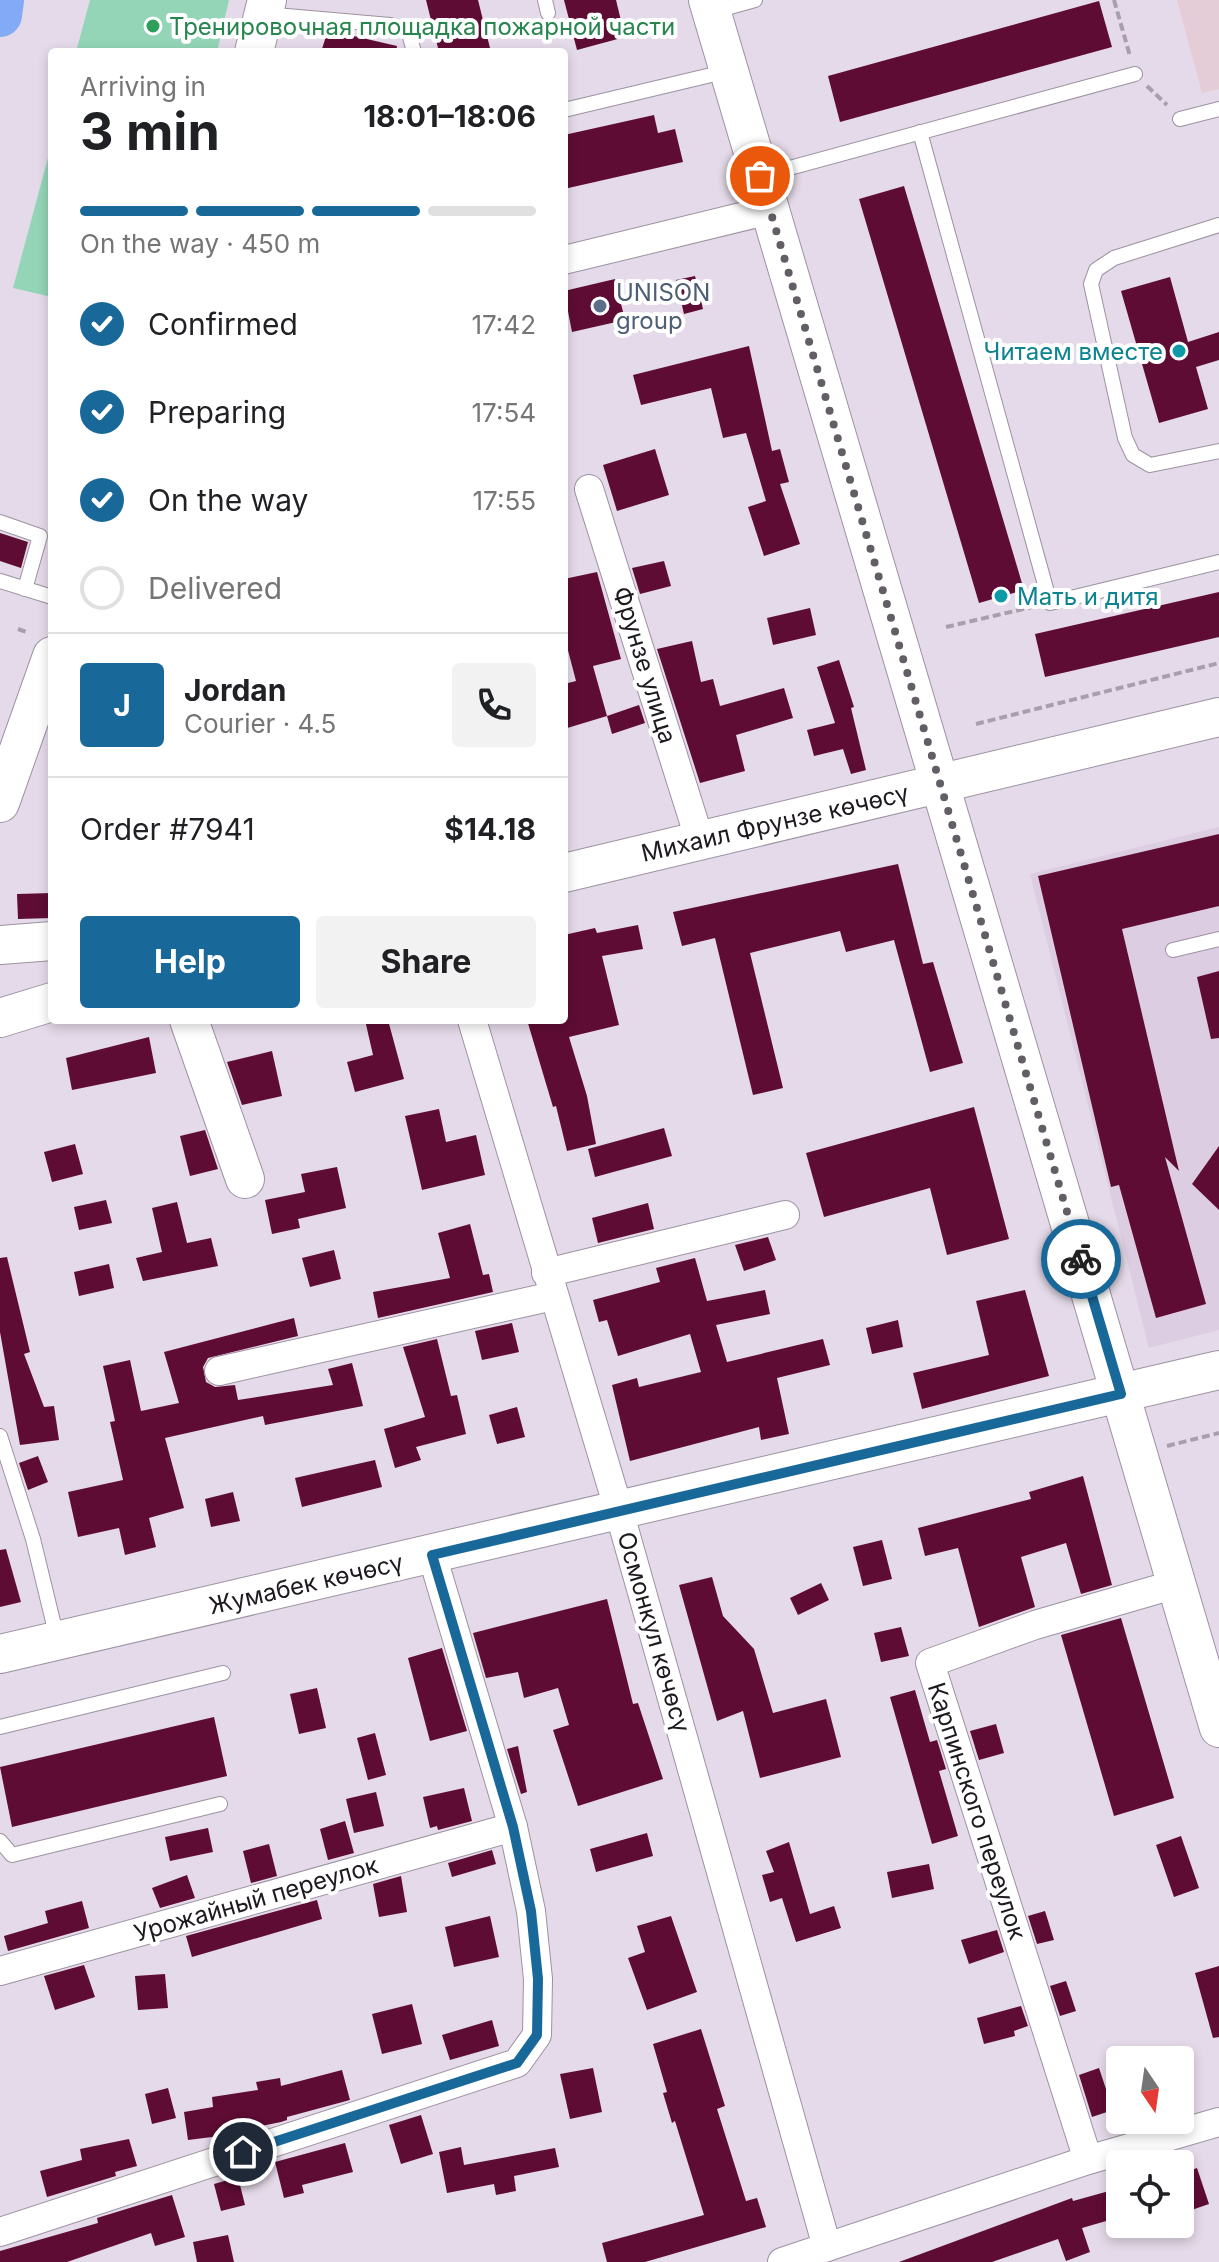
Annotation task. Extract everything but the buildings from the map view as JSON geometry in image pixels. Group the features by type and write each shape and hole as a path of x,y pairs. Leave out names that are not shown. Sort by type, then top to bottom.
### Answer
{"street":[{"path":"710,6 1219,1728"},
{"path":"255,48 265,7"},
{"path":"568,259 765,193"},
{"name":"Фрунзе улица","path":"589,489 700,841"},
{"path":"0,803 40,644"},
{"name":"Михаил Фрунзе көчөсү","path":"568,872 1219,717"},
{"path":"0,945 48,941"},
{"path":"0,1018 48,1003"},
{"path":"190,1024 245,1179"},
{"name":"Осмонкул көчөсү","path":"473,1024 619,1511 827,2247"},
{"path":"219,1371 549,1284 785,1215"},
{"name":"Жумабек көчөсү","path":"0,1654 1219,1370"},
{"path":"0,2232 517,2063 537,2035 538,1979 531,1911 513,1827 432,1555"},
{"name":"Карпинского переулок","path":"1088,2160 930,1663 1035,1625 1176,1584"},
{"name":"Урожайный переулок","path":"0,1971 513,1827"},
{"path":"782,2262 1088,2160 1219,2122"}],"lane":[{"path":"710,6 755,0"},
{"path":"265,7 390,25 408,30 413,48"},
{"path":"568,109 729,71"},
{"path":"765,193 920,132 1135,74"},
{"path":"1180,119 1219,109"},
{"path":"920,132 1050,603 1219,562"},
{"path":"1219,225 1114,258 1096,270 1091,284 1125,438 1133,455 1150,465 1219,451"},
{"path":"0,522 40,536 25,589"},
{"path":"0,581 48,596"},
{"path":"1173,950 1219,939"},
{"path":"0,1436 33,1539 58,1642"},
{"path":"0,1727 223,1673"},
{"path":"0,1841 12,1855 220,1804"}],"path":[{"path":"946,627 1050,603"},
{"path":"18,629 40,644"},
{"path":"976,724 1219,663"},
{"path":"1157,1448 1219,1433"}],"shaded area":[{"path":"1177,0 1219,0 1219,89 1202,93"},
{"path":"1219,827 1219,1330 1149,1348 1030,874"}],"green space":[{"name":"Тренировочная площадка пожарной части","path":"90,0 229,0 218,48 77,48"},
{"path":"48,158 48,296 13,288"}],"waterway":[{"path":"0,15 2,0"}],"way so far":[{"path":"760,176 1081,1259"}],"place":[{"name":"Тренировочная площадка пожарной части","path":"153,26"},
{"name":"UNISON group","path":"600,306"},
{"name":"Читаем вместе","path":"1179,351"},
{"name":"Мать и дитя","path":"1001,596"}],"route":[{"path":"243,2152 517,2063 537,2035 538,1979 531,1911 513,1827 432,1555 1121,1394 1081,1259"}]}
